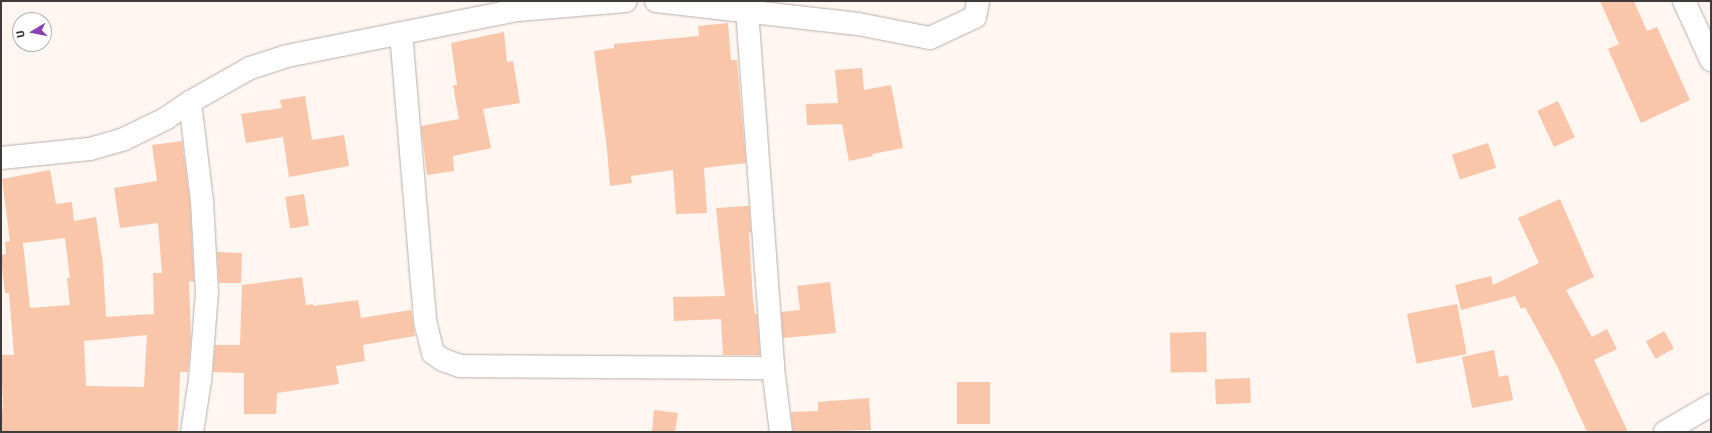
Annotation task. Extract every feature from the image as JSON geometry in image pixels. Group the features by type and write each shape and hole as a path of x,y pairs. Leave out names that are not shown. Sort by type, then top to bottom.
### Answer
{"street":[{"path":"1,158 90,149 124,139 165,119 190,102 258,66 288,56 518,10 626,1"},
{"path":"656,1 747,10 858,24 930,38 975,17 978,1"},
{"path":"1684,1 1711,60"},
{"path":"747,10 773,368 781,432"},
{"path":"401,33 425,322 433,353 443,360 460,366 773,368"},
{"path":"190,102 202,201 207,292 200,380 192,432"},
{"path":"1665,432 1711,405"}],"building":[{"path":"1600,1 1634,1 1647,31 1657,27 1690,100 1641,123 1608,49 1619,44"},
{"path":"728,23 731,60 737,60 746,163 704,168 707,213 676,214 673,170 631,176 632,183 610,186 607,149 594,51 614,48 614,44 699,36 698,26"},
{"path":"504,32 507,62 513,61 520,103 483,109 491,148 453,156 454,171 427,175 421,126 459,119 453,85 457,85 451,43"},
{"path":"862,68 864,90 891,85 903,148 872,154 873,156 849,161 842,124 807,125 806,104 838,103 835,70"},
{"path":"305,96 312,140 344,135 349,166 289,177 283,137 246,143 241,114 282,108 280,100"},
{"path":"1558,101 1575,137 1554,147 1537,111"},
{"path":"182,141 190,202 194,282 189,281 191,339 188,372 181,372 180,374 178,432 1,432 1,409 3,409 1,355 14,355 9,293 5,293 1,259 1,255 6,254 5,242 10,241 2,179 50,170 56,204 72,202 74,221 96,217 103,265 106,317 154,314 153,273 162,273 158,223 120,228 114,188 157,181 152,145","holes":["65,238 70,278 67,278 70,305 30,308 23,243","147,335 144,387 86,386 84,341"]},
{"path":"1488,143 1496,168 1460,179 1452,155"},
{"path":"304,194 309,226 290,229 285,197"},
{"path":"1560,199 1594,277 1566,290 1592,337 1607,329 1617,349 1594,360 1628,432 1587,432 1557,366 1525,307 1521,309 1515,296 1461,310 1455,285 1491,276 1493,285 1539,263 1518,218"},
{"path":"749,206 753,300 755,314 757,314 760,355 723,355 721,319 674,321 673,297 725,296 716,208"},
{"path":"217,252 242,253 241,283 219,283"},
{"path":"302,277 306,305 313,304 313,306 358,300 361,318 411,310 415,336 363,345 365,361 336,366 339,384 277,393 276,414 244,414 244,373 213,372 215,345 240,345 242,285"},
{"path":"830,282 836,333 783,338 781,312 800,310 797,286"},
{"path":"1457,304 1467,354 1417,364 1407,314"},
{"path":"1664,331 1674,348 1656,359 1646,342"},
{"path":"1206,332 1207,372 1171,373 1170,333"},
{"path":"1494,350 1499,377 1508,375 1513,400 1472,408 1462,357"},
{"path":"1250,378 1251,403 1216,404 1215,379"},
{"path":"957,382 990,382 990,424 957,424"},
{"path":"869,398 871,430 793,432 791,412 818,411 818,402"},
{"path":"654,410 678,413 675,432 652,432"}]}
